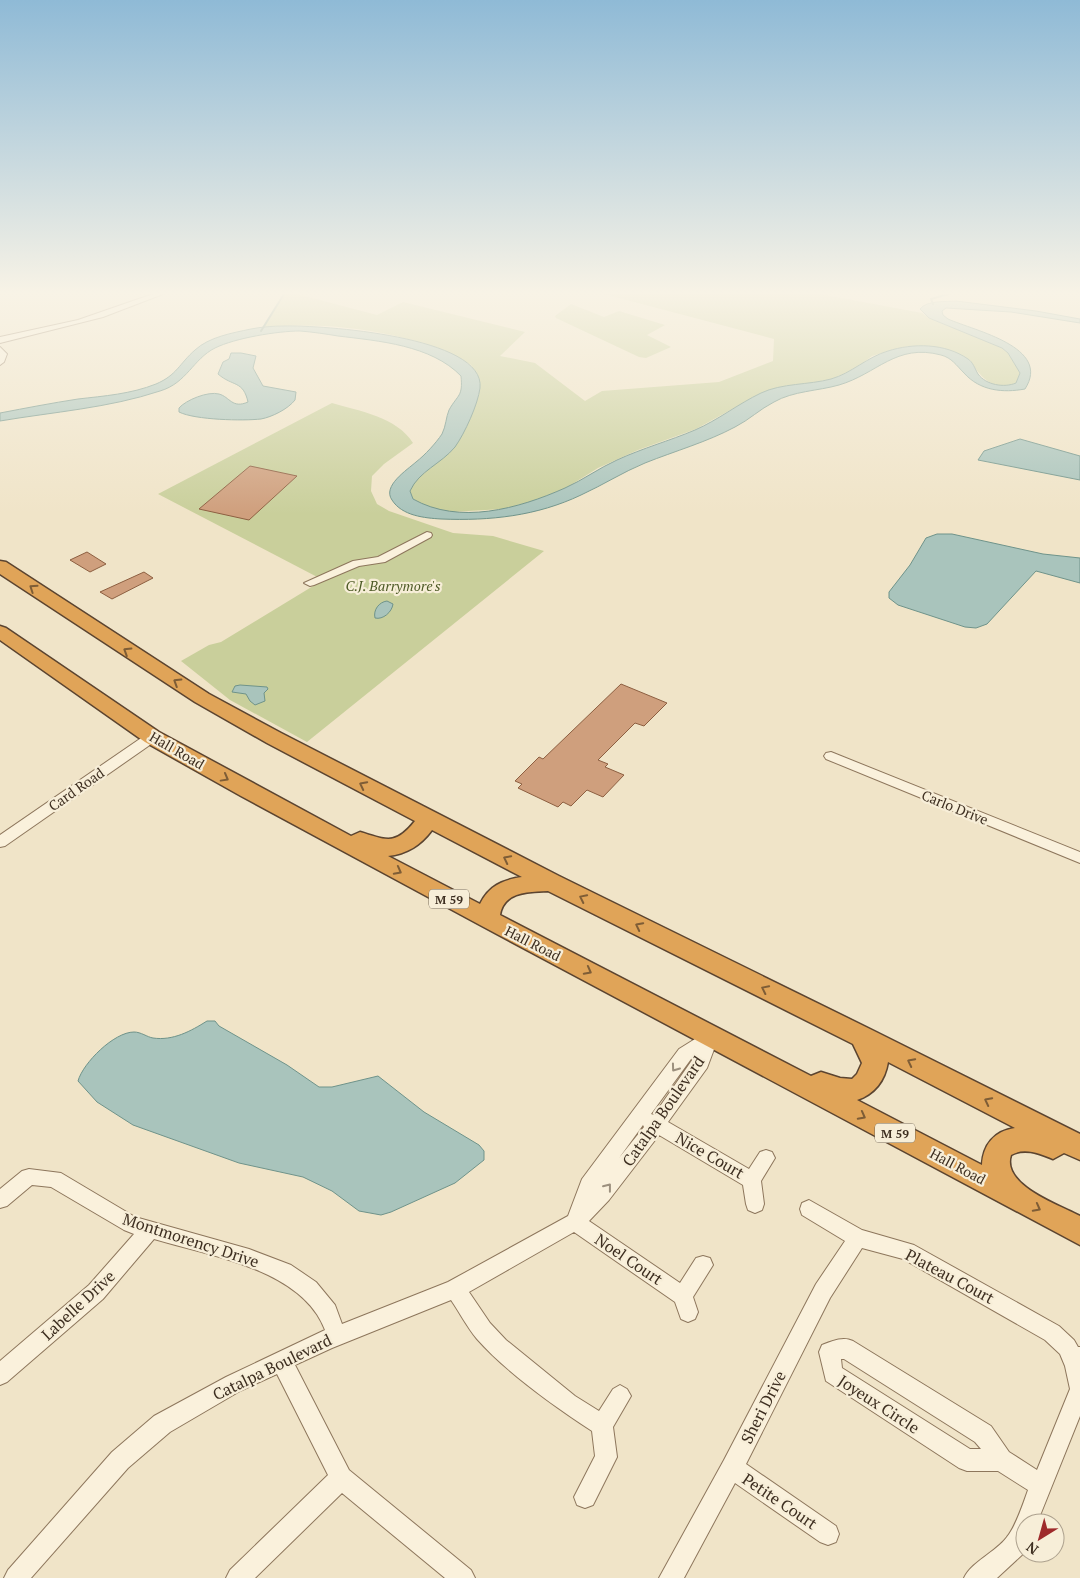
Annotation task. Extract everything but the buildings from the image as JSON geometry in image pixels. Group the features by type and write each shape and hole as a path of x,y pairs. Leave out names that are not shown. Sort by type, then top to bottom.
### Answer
{"highway":[{"path":"2,569 202,698 326,766 550,882 863,1037 1080,1148"},
{"name":"Hall Road","path":"0,632 87,694 152,737 488,919 1080,1231"},
{"path":"262,798 289,803 366,844 386,849 409,842 420,832 428,819"},
{"path":"488,919 490,901 511,886 550,882"},
{"path":"711,1036 842,1092 866,1085 871,1076 875,1063 863,1037"},
{"path":"1012,1195 1001,1181 996,1170 995,1161 998,1150 1004,1143 1021,1138 1040,1140 1080,1161"}],"street":[{"path":"310,583 357,562 381,560 427,535"},
{"name":"Card Road","path":"0,842 152,737"},
{"name":"Carlo Drive","path":"830,756 1080,858"},
{"name":"Catalpa Boulevard","path":"575,1222 589,1185 685,1054 711,1036"},
{"name":"Catalpa Boulevard","path":"16,1578 120,1460 162,1424 233,1384 282,1361 337,1336 455,1289 575,1222 602,1194 657,1124 701,1063 711,1036"},
{"name":"Nice Court","path":"641,1115 752,1180"},
{"name":"Nice Court","path":"756,1204 752,1180 766,1158"},
{"name":"Montmorency Drive","path":"0,1200 29,1177 54,1179 132,1224 249,1258 284,1272 309,1289 328,1312 337,1336"},
{"name":"Plateau Court","path":"809,1209 858,1238 907,1251 1052,1332 1077,1360 1080,1389"},
{"name":"Noel Court","path":"575,1222 686,1304 703,1265"},
{"name":"Labelle Drive","path":"0,1374 96,1292 150,1230"},
{"name":"Sheri Drive","path":"671,1578 732,1468 823,1291 858,1238"},
{"path":"455,1289 483,1330 499,1347 568,1403 602,1425"},
{"name":"Joyeux Circle","path":"1001,1460 967,1460 833,1374 829,1352 846,1348 983,1434 1001,1460 1042,1486"},
{"path":"282,1361 341,1478 453,1575"},
{"path":"1030,1513 1080,1389"},
{"path":"585,1497 606,1457 602,1425 620,1396"},
{"name":"Petite Court","path":"732,1468 828,1534"},
{"path":"238,1578 341,1478"},
{"path":"976,1578 985,1573 1015,1546"}],"green space":[{"path":"472,368 541,368 585,401 602,391 719,382 756,368 856,368 832,379 763,392 696,429 638,450 598,468 566,488 533,501 503,509 451,512 427,507 413,499 410,491 414,482 454,447 474,410 480,388"},
{"path":"975,368 1017,368 1020,373 1016,383 1001,386 989,382"},
{"name":"C.J. Barrymore's","path":"332,403 377,416 397,427 413,443 384,464 372,476 371,491 377,504 389,511 453,533 493,536 544,551 307,742 230,700 181,661 209,645 221,642 323,580 158,494"}],"water":[{"path":"178,368 192,368 169,387 141,397 101,406 0,421 0,413 127,392 156,384"},
{"path":"221,368 253,368 263,386 296,392 295,400 280,412 261,419 231,420 207,418 179,412 179,408 187,402 214,393 223,395 238,404 248,402 246,395 240,387 218,374"},
{"path":"451,368 472,368 475,370 480,388 479,395 467,426 455,447 419,478 410,491 413,499 431,507 469,512 508,508 547,496 617,460 703,426 761,393 778,387 831,379 855,368 876,368 839,385 781,398 724,432 637,467 589,491 547,508 495,518 428,518 402,510 392,500 390,495 390,489 397,479 427,452 442,434 449,410 460,392 461,376"},
{"path":"959,368 975,368 981,378 990,383 1001,385 1016,383 1020,373 1017,368 1029,368 1031,374 1025,389 1008,391 992,389 977,384"},
{"path":"1020,439 1080,456 1080,480 978,460 984,451"},
{"path":"937,534 952,534 1043,554 1080,558 1080,583 1036,571 987,624 976,628 965,627 898,605 889,598 889,592 910,565 926,538"},
{"path":"387,601 393,604 391,610 384,617 375,618 377,607"},
{"path":"235,686 267,687 268,689 264,693 265,701 255,705 246,694 232,692"},
{"path":"207,1021 215,1021 219,1026 287,1065 319,1087 332,1087 378,1076 424,1112 479,1145 484,1151 484,1160 455,1183 391,1212 381,1215 359,1211 332,1191 303,1177 239,1163 133,1125 97,1102 78,1081 86,1066 100,1050 126,1033 134,1032 160,1039 175,1037"}]}
